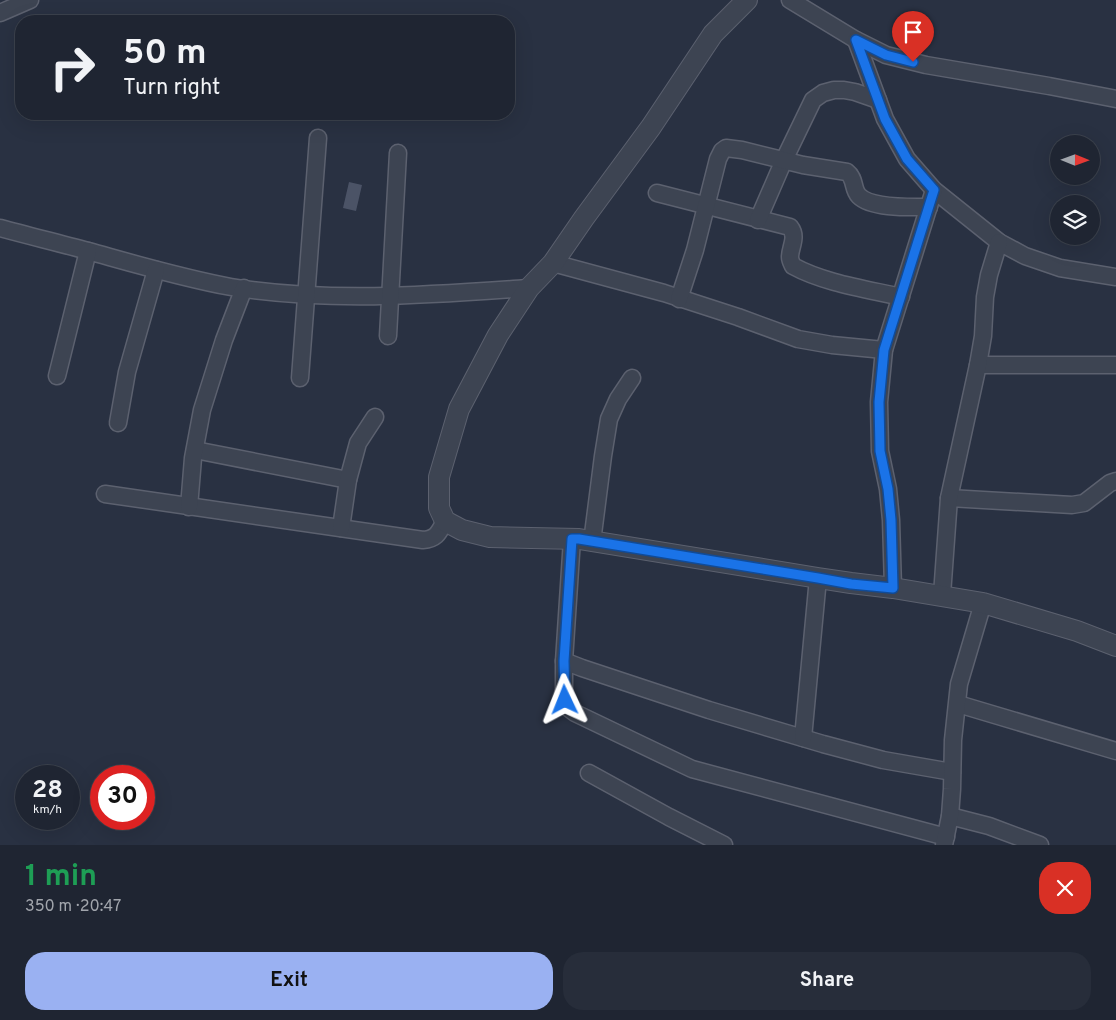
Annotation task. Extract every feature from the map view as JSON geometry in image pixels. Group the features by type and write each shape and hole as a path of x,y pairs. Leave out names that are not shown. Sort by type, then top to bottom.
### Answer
{"street":[{"path":"0,13 30,0"},
{"path":"747,0 713,34 651,127 553,262 528,288 498,335 459,409 439,477 439,508 445,521 462,530 490,537 572,539 851,584 942,595 983,603 1077,630 1116,646"},
{"path":"790,0 856,40 886,55 926,66 1116,99"},
{"path":"856,40 885,119 907,159 934,190 999,242 1025,256 1060,268 1116,276"},
{"path":"758,220 813,100 823,93 844,90 878,100"},
{"path":"300,378 318,138"},
{"path":"679,299 695,250 718,159 726,148 803,165 847,172 852,176 857,193 861,198 870,202 892,207 929,207"},
{"path":"388,336 398,153"},
{"path":"893,588 891,520 888,489 880,451 879,402 884,350 934,190"},
{"path":"657,193 790,227 793,230 790,258 793,266 833,281 900,297"},
{"path":"0,228 156,270 231,287 306,295 390,296 528,288"},
{"path":"942,595 949,498 978,365 989,274 999,242"},
{"path":"57,376 88,251"},
{"path":"553,262 664,293 798,339 832,345 884,350"},
{"path":"118,424 127,372 156,270"},
{"path":"189,507 195,450 202,410 224,340 244,288"},
{"path":"978,365 1116,365"},
{"path":"592,542 609,420 618,399 632,378"},
{"path":"341,528 348,480 358,443 375,418"},
{"path":"195,450 348,480"},
{"path":"949,498 1072,505 1084,503 1110,483 1116,481"},
{"path":"105,494 423,540 431,539 437,535 445,521"},
{"path":"572,539 564,661 564,693 567,707 575,713 692,769 945,841 950,816 953,740 959,684 983,603"},
{"path":"803,738 818,578"},
{"path":"564,661 709,710 803,738 883,760 952,772"},
{"path":"958,704 1116,751"},
{"path":"589,773 724,845"},
{"path":"950,816 989,826 1040,845"}],"building":[{"path":"349,182 362,185 356,211 343,208"}],"route":[{"path":"565,700 564,661 572,539 851,584 893,588 891,520 888,489 880,451 879,402 884,350 934,190 907,159 885,119 856,40 886,55 913,62"}]}
